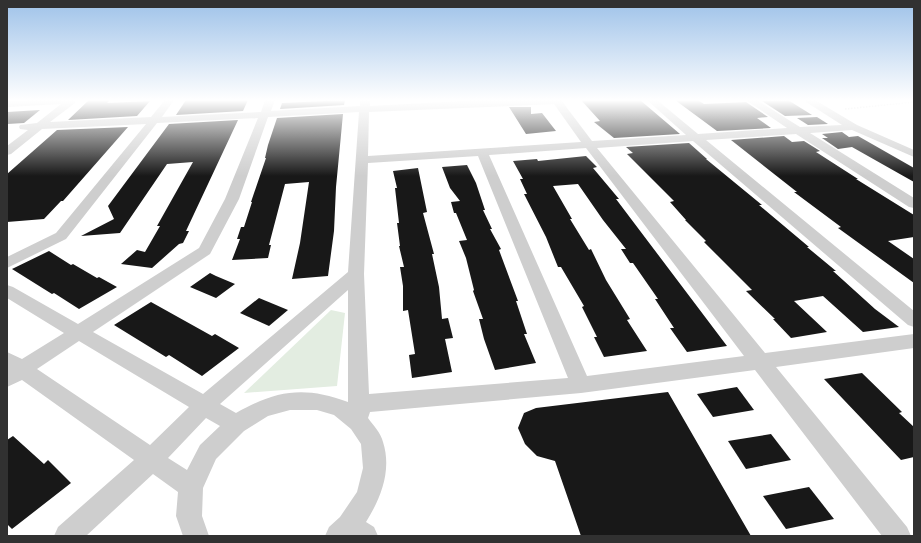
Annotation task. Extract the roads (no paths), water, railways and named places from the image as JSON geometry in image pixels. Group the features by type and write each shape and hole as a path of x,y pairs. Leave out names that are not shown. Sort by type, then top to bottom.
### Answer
{"street":[{"path":"24,127 53,125"},
{"path":"7,263 61,236 151,125"},
{"path":"191,487 152,459 12,369 79,333 205,251 232,199 260,125"},
{"path":"351,533 368,497 375,468 372,442 359,413 356,274 363,125"},
{"path":"574,125 898,536"},
{"path":"681,125 914,322"},
{"path":"789,125 914,204"},
{"path":"361,160 798,131 831,125"},
{"path":"864,125 914,154"},
{"path":"867,125 914,143"},
{"path":"7,152 40,126"},
{"path":"482,152 581,385"},
{"path":"67,536 152,459 204,406 356,274"},
{"path":"7,291 236,424"},
{"path":"196,536 189,516 191,487 208,452 236,424 262,410 290,402 317,401 359,413 914,341"}]}
